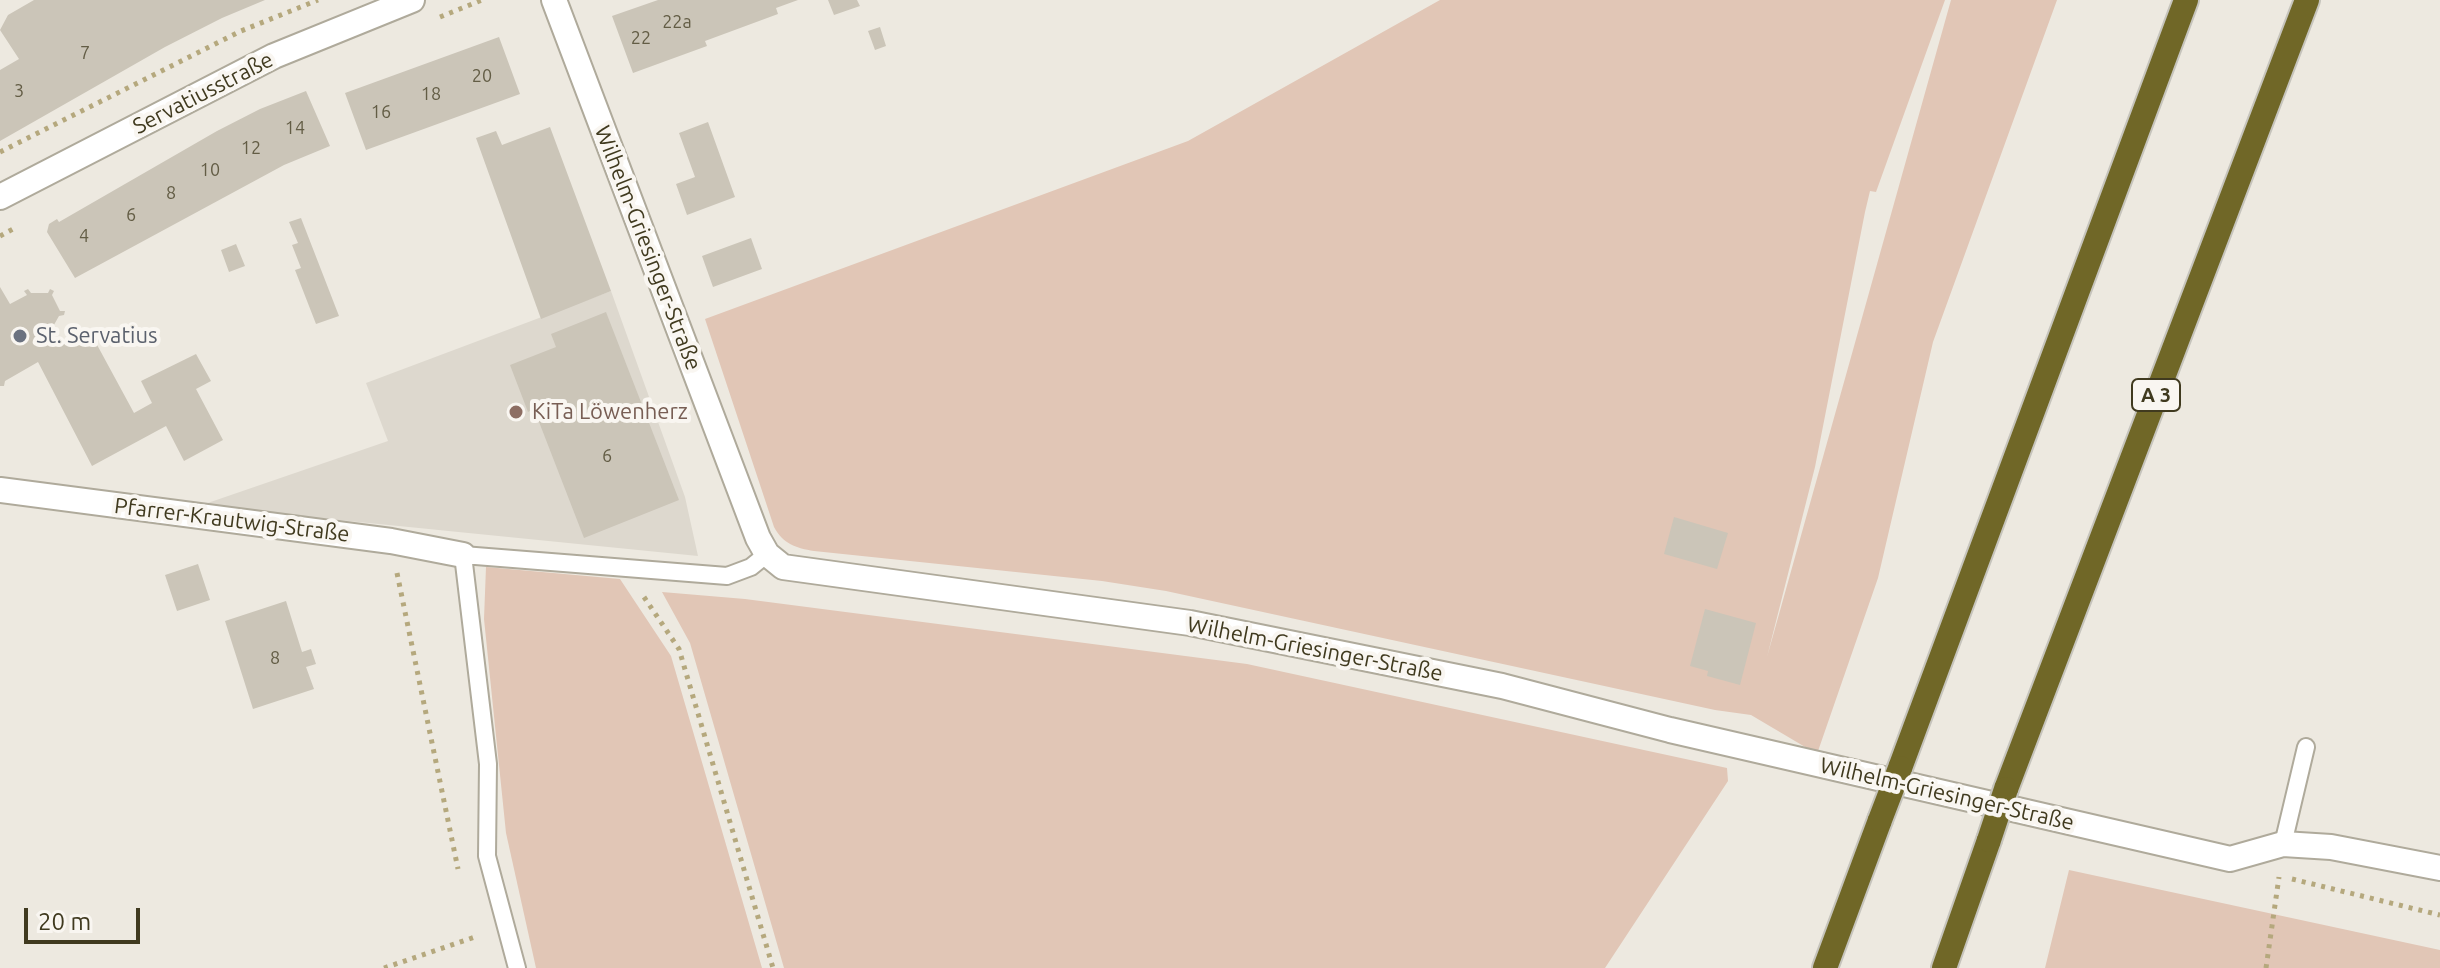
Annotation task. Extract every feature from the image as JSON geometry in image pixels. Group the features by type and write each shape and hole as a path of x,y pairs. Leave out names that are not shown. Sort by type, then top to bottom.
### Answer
{"highway":[{"path":"1825,968 2186,0"},
{"name":"A 3","path":"1944,968 2006,789 2307,0"}],"street":[{"name":"Servatiusstraße","path":"0,197 274,56 412,0"},
{"name":"Wilhelm-Griesinger-Straße","path":"554,0 752,523 767,554 783,567 1190,623 1502,686 1670,730 2230,859 2283,844 2331,847 2440,868"},
{"name":"Pfarrer-Krautwig-Straße","path":"0,490 391,541 463,555"}],"lane":[{"path":"517,968 487,856 488,764 463,555 727,576 751,567 767,554"},
{"path":"2283,844 2306,747"}],"path":[{"path":"0,152 241,31 318,0"},
{"path":"391,541 459,871"},
{"path":"624,568 679,649 773,968"},
{"path":"2230,859 2279,876 2440,915"},
{"path":"2266,968 2279,876"},
{"path":"384,968 478,936 474,923"}],"shaded area":[{"path":"1440,0 1945,0 1876,192 1870,191 1815,467 1767,657 1951,0 2057,0 1933,342 1878,578 1817,754 1751,715 1715,710 1166,591 1102,581 814,551 782,538 774,527 705,319 1188,141"},
{"name":"KiTa Löwenherz","path":"611,291 685,497 698,556 199,506 388,441 366,383"},
{"path":"486,567 620,579 671,656 762,968 536,968 506,833 484,619"},
{"path":"662,592 745,599 1247,664 1727,768 1728,781 1605,968 784,968 690,643"},
{"path":"2069,870 2440,950 2440,968 2045,968"}],"building":[{"path":"34,0 265,0 165,47 0,141 0,70 19,59 0,30 8,15"},
{"path":"658,0 798,0 776,8 778,14 705,41 707,46 633,73 612,16"},
{"path":"828,0 857,0 860,6 834,15"},
{"path":"880,27 886,46 875,50 868,31"},
{"path":"499,37 520,94 366,150 345,93"},
{"path":"306,91 330,146 284,165 75,278 47,232 49,224 57,219 59,222 217,131 260,109"},
{"path":"708,122 735,197 687,215 676,184 695,177 679,133"},
{"path":"550,127 611,291 541,319 476,138 496,131 502,145"},
{"path":"301,218 339,316 316,324 295,270 301,268 292,245 298,243 289,222"},
{"path":"751,238 762,269 713,287 702,256"},
{"path":"236,244 245,266 229,272 221,250"},
{"path":"0,287 10,304 27,295 24,291 28,289 31,293 54,291 52,295 60,311 65,311 51,330 59,346 89,330 134,413 152,403 141,381 196,354 211,381 196,389 223,440 184,461 166,426 92,466 38,362 0,386"},
{"path":"606,312 679,500 584,538 534,409 528,412 510,365 556,347 551,334"},
{"path":"1674,517 1728,533 1717,569 1664,554"},
{"path":"198,564 210,600 177,611 165,575"},
{"path":"286,601 302,652 311,649 316,664 306,667 314,689 253,709 225,621"},
{"path":"1705,609 1756,623 1740,685 1707,676 1708,671 1690,666"}],"place":[{"name":"St. Servatius","path":"20,336"},
{"name":"KiTa Löwenherz","path":"516,412"}]}
